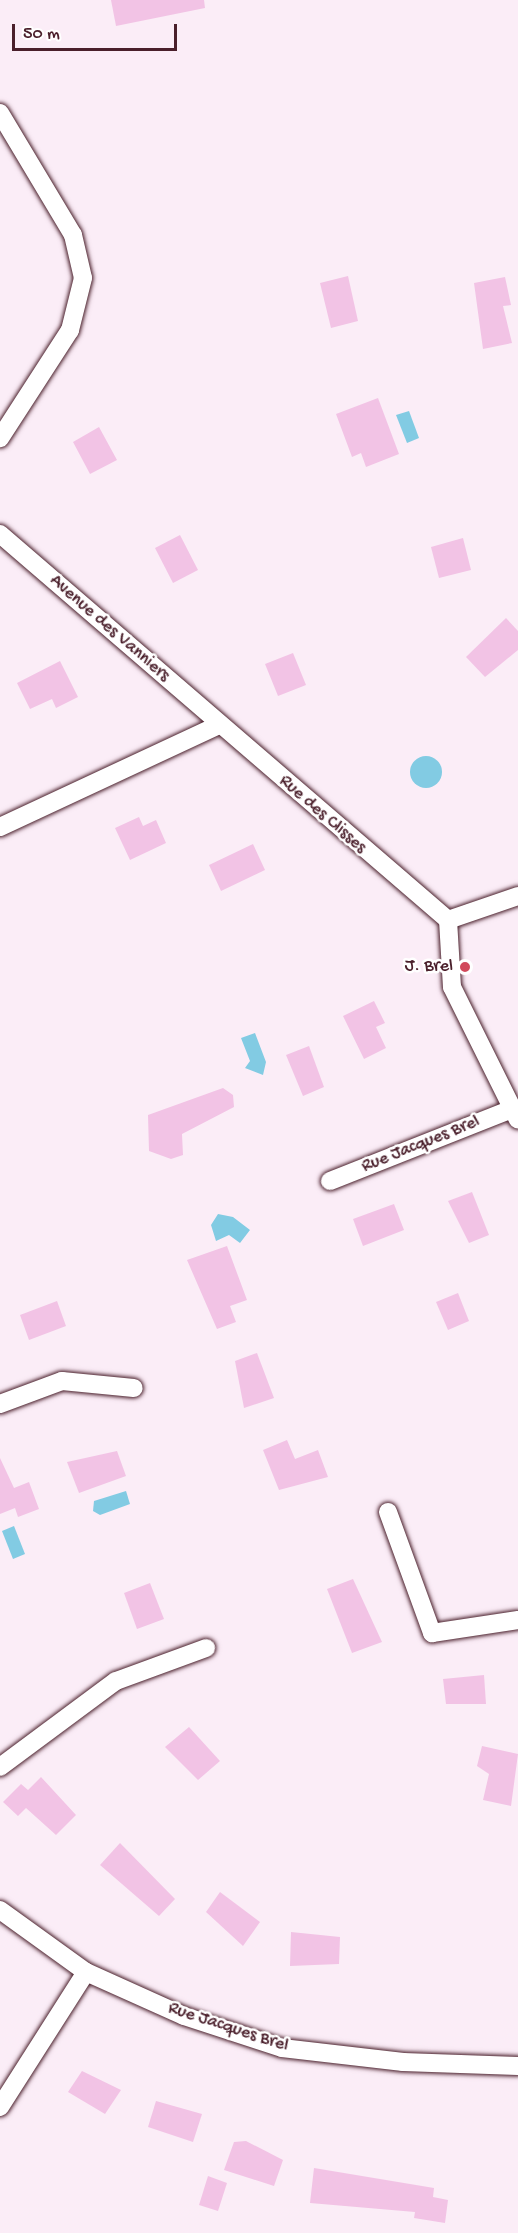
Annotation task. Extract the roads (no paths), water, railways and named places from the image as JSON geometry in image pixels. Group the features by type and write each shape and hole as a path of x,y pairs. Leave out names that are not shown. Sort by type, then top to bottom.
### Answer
{"street":[{"path":"0,113 73,235 83,278 70,330 0,438"},
{"name":"Avenue des Vanniers","path":"0,534 219,725"},
{"path":"0,827 219,725"},
{"name":"Rue des Clisses","path":"219,725 448,920"},
{"path":"515,1114 452,987 448,920 518,896"},
{"name":"Rue Jacques Brel","path":"330,1181 515,1114"},
{"path":"0,1404 62,1381 134,1388"},
{"path":"387,1512 432,1633 518,1620"},
{"path":"0,1767 116,1682 206,1648"},
{"name":"Rue Jacques Brel","path":"0,1910 86,1972 184,2016 282,2048 403,2062 518,2066"},
{"path":"0,2107 86,1972"}],"water":[{"path":"409,411 419,438 407,443 396,415"},
{"path":"426,756 437,761 442,772 437,783 426,788 415,783 410,772 415,761"},
{"path":"255,1033 266,1062 263,1075 245,1068 250,1061 241,1038"},
{"path":"218,1214 233,1217 250,1230 240,1243 229,1235 216,1241 211,1225"},
{"path":"126,1491 130,1504 100,1515 93,1511 94,1501"},
{"path":"14,1526 25,1554 13,1559 2,1531"}],"place":[{"name":"J. Brel","path":"465,967"}]}
